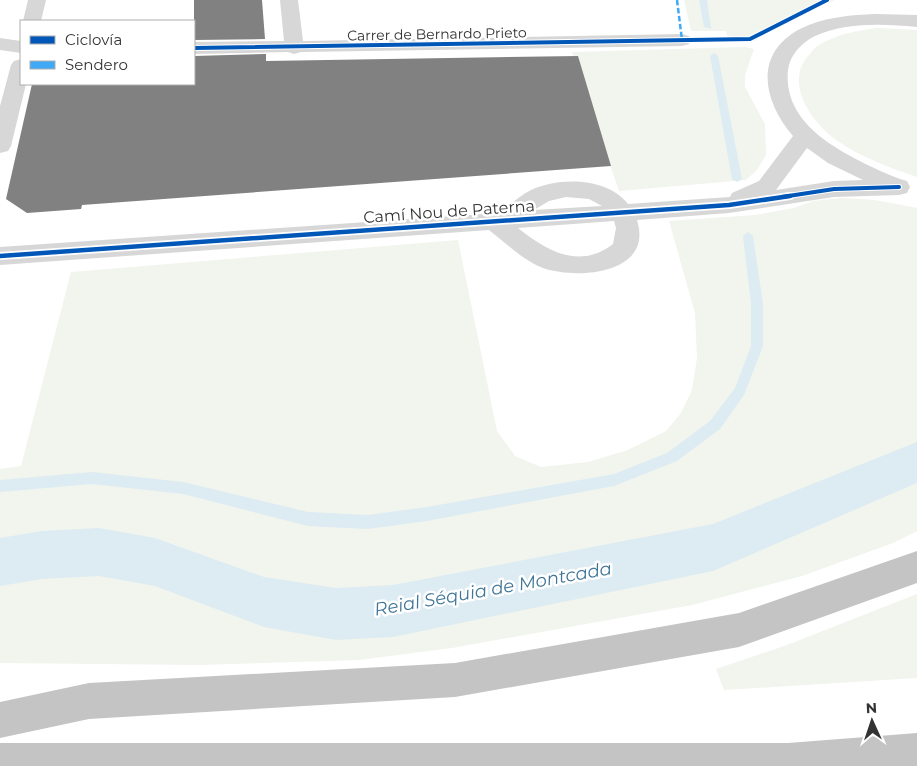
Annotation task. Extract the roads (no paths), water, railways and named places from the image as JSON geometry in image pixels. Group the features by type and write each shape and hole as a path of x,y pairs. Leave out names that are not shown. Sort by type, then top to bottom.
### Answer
{"highway":[{"path":"0,720 89,701 455,680 739,630 917,567"},
{"path":"0,761 788,762 917,752"}],"street":[{"path":"32,20 37,0"},
{"path":"289,0 294,48"},
{"path":"840,21 851,5"},
{"path":"908,190 846,164 805,135 787,113 778,92 776,72 783,55 796,40 816,29 840,21 891,18 917,21"},
{"name":"Carrer de Bernardo Prieto","path":"195,48 294,48 682,40"},
{"path":"0,44 20,47"},
{"path":"0,146 20,69"},
{"name":"Camí Nou de Paterna","path":"729,204 766,186 805,135"},
{"name":"Camí Nou de Paterna","path":"0,256 729,204 834,189 908,190"},
{"path":"499,220 535,252 550,261 568,266 587,266 604,262 618,253 626,242 629,230 626,217 621,211"}],"waterway":[{"path":"703,0 708,27"},
{"path":"714,56 737,179"},
{"path":"0,486 92,478 183,488 308,519 368,522 427,514 614,480 672,457 715,425 740,391 757,346 757,304 748,236"},
{"name":"Reial Séquia de Montcada","path":"0,562 42,555 99,552 155,562 264,602 336,614 393,611 713,547 917,462"}]}
